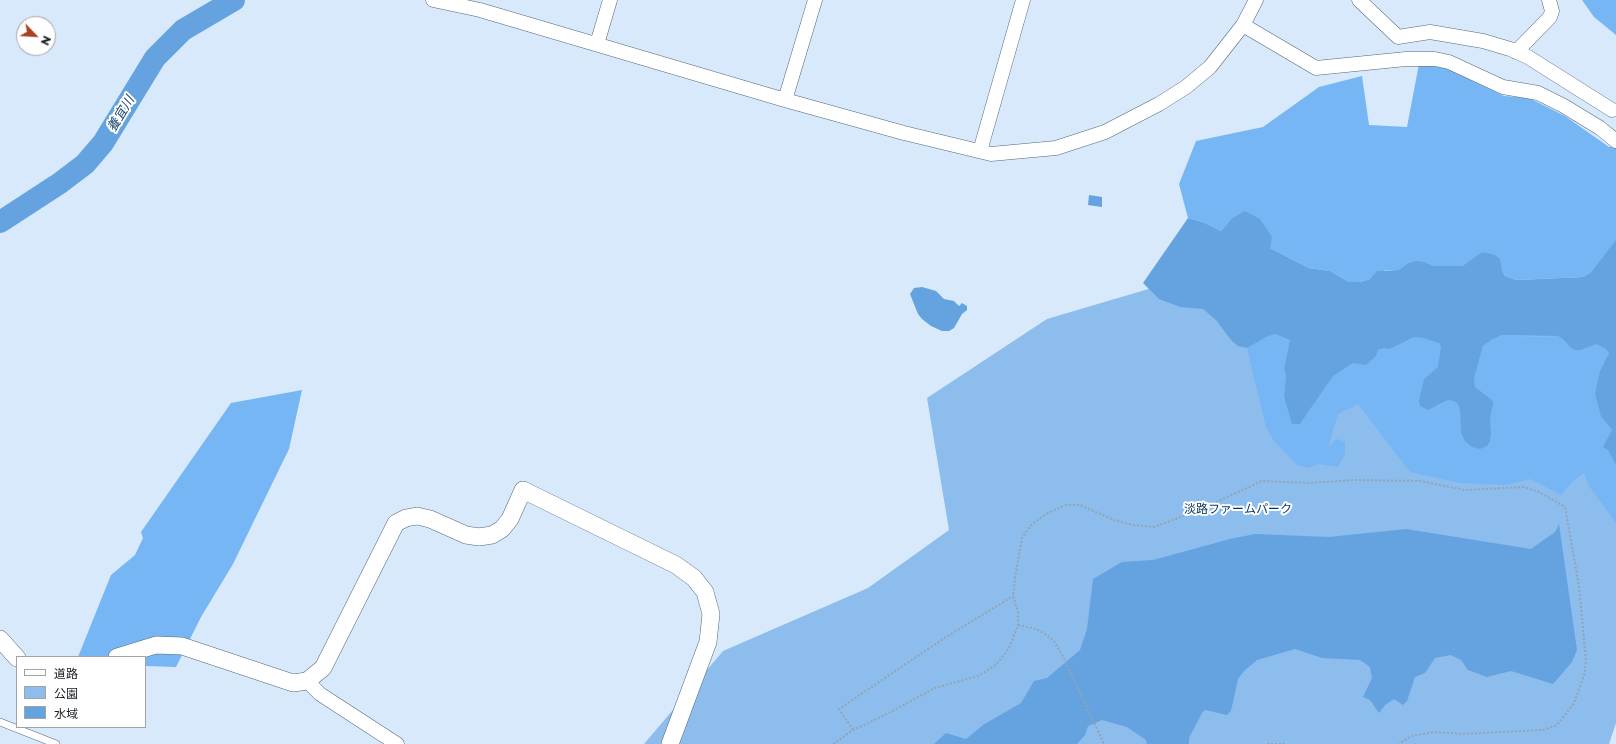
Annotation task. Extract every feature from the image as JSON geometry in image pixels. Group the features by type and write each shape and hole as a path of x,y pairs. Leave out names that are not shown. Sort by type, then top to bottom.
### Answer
{"street":[{"path":"434,0 480,10 904,133 991,154 1056,148 1105,132 1159,104 1186,87 1210,67 1243,25 1256,0"},
{"path":"597,44 610,0"},
{"path":"786,100 815,0"},
{"path":"980,151 1023,0"},
{"path":"1360,0 1398,37 1430,32 1446,34 1483,41 1516,52 1528,57 1612,110"},
{"path":"1516,52 1550,17 1552,11 1549,0"},
{"path":"1243,25 1316,68 1406,59 1435,59 1449,62 1503,87 1538,93 1564,106 1600,128 1616,141"},
{"path":"121,656 156,646 182,646 293,683 307,681 323,668 396,523 406,518 417,516 430,519 466,535 479,537 492,535 502,529 510,519 523,490 676,565 694,578 705,592 711,614 708,642 670,744"},
{"path":"0,639 16,657"},
{"path":"307,681 320,694 397,744"}],"lane":[{"path":"0,722 56,744"}],"path":[{"path":"833,744 853,730 885,715 935,688 978,676 996,665 1009,648 1018,625 1018,611 1013,596 1022,538 1031,525 1036,521 1046,514 1066,505 1080,505 1114,520 1133,525 1154,527 1199,510 1262,481 1310,483 1352,480 1420,481 1465,490 1524,487 1539,492 1565,508 1579,586 1586,661 1584,676 1574,703 1557,725 1543,730 1462,734 1435,732 1411,736 1399,744"},
{"path":"853,730 839,708 943,639 1013,596"},
{"path":"1018,625 1036,630 1054,640 1064,657 1104,744"},
{"path":"1267,744 1286,744"}],"green space":[{"name":"淡路ファームパーク","path":"1216,269 1616,327 1616,723 1609,744 644,744 723,651 868,588 949,530 927,398 1047,319"}],"shaded area":[{"path":"1582,0 1616,0 1616,35 1594,17"},
{"path":"1419,64 1446,68 1504,96 1529,98 1565,116 1609,147 1616,145 1616,241 1591,272 1583,277 1517,280 1505,276 1502,270 1483,252 1462,266 1432,266 1425,262 1408,263 1398,270 1385,270 1370,279 1360,282 1349,282 1330,271 1309,268 1270,248 1231,219 1221,231 1203,222 1188,218 1179,184 1196,141 1263,127 1319,87 1362,76 1369,125 1407,127"},
{"path":"1275,334 1290,340 1284,369 1286,375 1284,396 1300,424 1333,376 1353,363 1378,350 1384,348 1391,349 1414,337 1439,343 1441,347 1439,367 1424,379 1437,407 1448,400 1454,401 1458,404 1460,410 1461,432 1491,432 1490,418 1493,404 1492,401 1475,387 1474,378 1483,346 1491,340 1502,335 1537,337 1558,336 1571,348 1581,350 1596,344 1606,349 1609,353 1600,371 1601,416 1612,430 1608,450 1616,465 1616,523 1589,486 1584,473 1572,482 1561,495 1531,479 1505,485 1460,483 1410,472 1358,404 1338,414 1328,447 1337,439 1345,442 1345,454 1338,467 1319,464 1309,468 1297,465 1274,441 1266,427 1247,348 1266,337"},
{"path":"302,390 289,449 233,564 201,617 176,667 146,666 146,656 78,656 111,575 135,555 143,538 141,532 231,403"}],"water":[{"path":"1089,195 1102,197 1102,207 1088,205"},
{"path":"1245,211 1260,219 1272,237 1270,248 1309,268 1330,271 1349,282 1360,282 1370,279 1377,271 1398,270 1408,263 1417,261 1425,262 1433,266 1462,266 1482,252 1495,255 1500,259 1505,276 1517,280 1583,277 1591,272 1616,240 1616,465 1608,450 1603,447 1612,430 1601,416 1595,394 1600,371 1609,353 1606,349 1596,344 1581,350 1575,350 1558,336 1502,335 1483,346 1474,378 1475,387 1493,401 1493,404 1490,418 1490,441 1487,446 1480,449 1472,447 1465,441 1461,433 1460,410 1458,404 1454,401 1448,400 1428,410 1420,406 1419,401 1424,379 1438,367 1441,347 1439,343 1423,338 1414,337 1390,349 1384,348 1378,350 1376,356 1366,365 1353,363 1333,376 1300,424 1292,424 1284,396 1286,375 1284,369 1290,340 1275,334 1266,337 1247,348 1238,346 1231,340 1216,320 1203,309 1180,307 1159,299 1143,283 1188,218 1203,222 1221,231 1231,219"},
{"path":"922,287 936,291 944,299 954,301 959,306 962,303 967,306 967,310 962,314 954,328 949,331 942,331 931,326 918,314 910,294 914,288"},
{"path":"1559,524 1577,650 1572,662 1553,684 1511,671 1487,677 1468,670 1461,660 1451,655 1435,658 1425,673 1415,677 1407,701 1403,705 1394,699 1385,705 1379,713 1370,700 1363,697 1372,678 1370,667 1360,660 1322,658 1295,649 1257,660 1244,671 1238,679 1231,711 1227,715 1205,710 1189,738 1189,744 1147,744 1146,740 1127,727 1102,720 1088,726 1085,735 1077,744 934,744 946,733 966,739 983,725 1021,703 1034,681 1047,678 1080,650 1087,629 1093,579 1122,562 1153,560 1230,539 1255,534 1329,537 1406,529 1531,549 1555,532"}],"waterway":[{"name":"養宜川","path":"0,222 60,183 85,164 103,143 155,58 183,30 234,0"}]}
